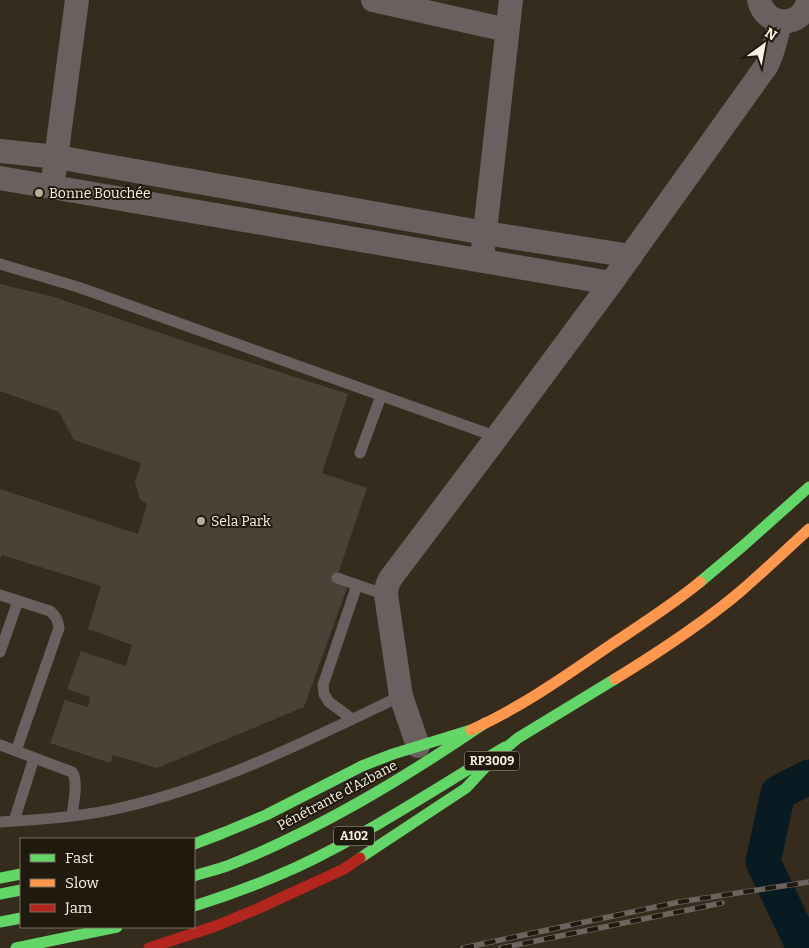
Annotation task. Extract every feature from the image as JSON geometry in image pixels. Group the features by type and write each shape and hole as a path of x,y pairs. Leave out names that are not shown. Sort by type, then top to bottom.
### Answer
{"main road":[{"name":"RP3009","path":"195,844 276,810 373,761 486,723 537,696 678,599 809,488"},
{"name":"RP3009","path":"149,948 257,910 344,869 466,788 505,748 518,738 686,634 741,591 809,529"},
{"name":"Pénétrante d'Azbane","path":"195,876 226,866 283,842 338,814 407,775 486,723"},
{"name":"A102","path":"195,906 250,886 326,852 505,748"},
{"path":"0,878 20,874"},
{"path":"0,894 20,890"},
{"path":"0,922 20,918"},
{"path":"16,948 112,928"}],"street":[{"path":"52,187 77,0"},
{"path":"373,0 507,30"},
{"path":"482,260 510,0"},
{"path":"758,0 768,16 780,22 787,22 794,20 804,11 808,0"},
{"path":"418,746 401,696 386,595 390,579 631,256 767,65 778,37 780,22"},
{"path":"0,151 56,157 485,233 631,256"},
{"path":"0,178 611,283"}],"lane":[{"path":"0,264 78,287 497,437"},
{"path":"360,453 381,396"},
{"path":"337,578 386,595"},
{"path":"352,719 329,702 324,694 323,685 357,585"},
{"path":"0,595 50,611 58,621 59,628 16,751"},
{"path":"0,652 18,601"},
{"path":"0,822 72,816 119,808 163,797 246,767 401,696"},
{"path":"0,745 69,770 75,775 76,782 72,816"},
{"path":"14,821 34,758"}],"building":[{"path":"0,284 54,297 348,394 322,473 367,488 335,583 347,588 304,707 157,768 113,755 110,763 50,743 65,700 88,707 90,697 67,689 81,651 126,666 132,645 88,629 101,586 2,555 0,560 0,489 138,534 147,504 140,499 135,482 141,463 74,440 59,412 0,391"}],"waterway":[{"path":"804,948 763,862 778,793 809,777"}],"railway":[{"path":"463,948 679,902 809,882"},
{"path":"501,948 722,903"}],"traffic: fast":[{"path":"700,582 809,487"},
{"path":"360,858 466,788 494,758 518,738 615,679"},
{"path":"195,876 227,866 261,852 328,819 392,783 485,723"},
{"path":"195,844 266,815 362,766 393,754 471,730"},
{"path":"195,906 259,883 324,854 402,810 505,747"},
{"path":"0,878 20,874"},
{"path":"0,894 20,890"},
{"path":"0,922 20,918"},
{"path":"16,948 112,928"}],"traffic: slow":[{"path":"615,679 711,615 741,591 809,529"},
{"path":"471,730 544,690 679,599 700,582"}],"traffic: jam":[{"path":"149,948 216,926 257,909 344,869 360,858"}],"place":[{"name":"Bonne Bouchée","path":"39,193"},
{"name":"Sela Park","path":"201,521"}]}
